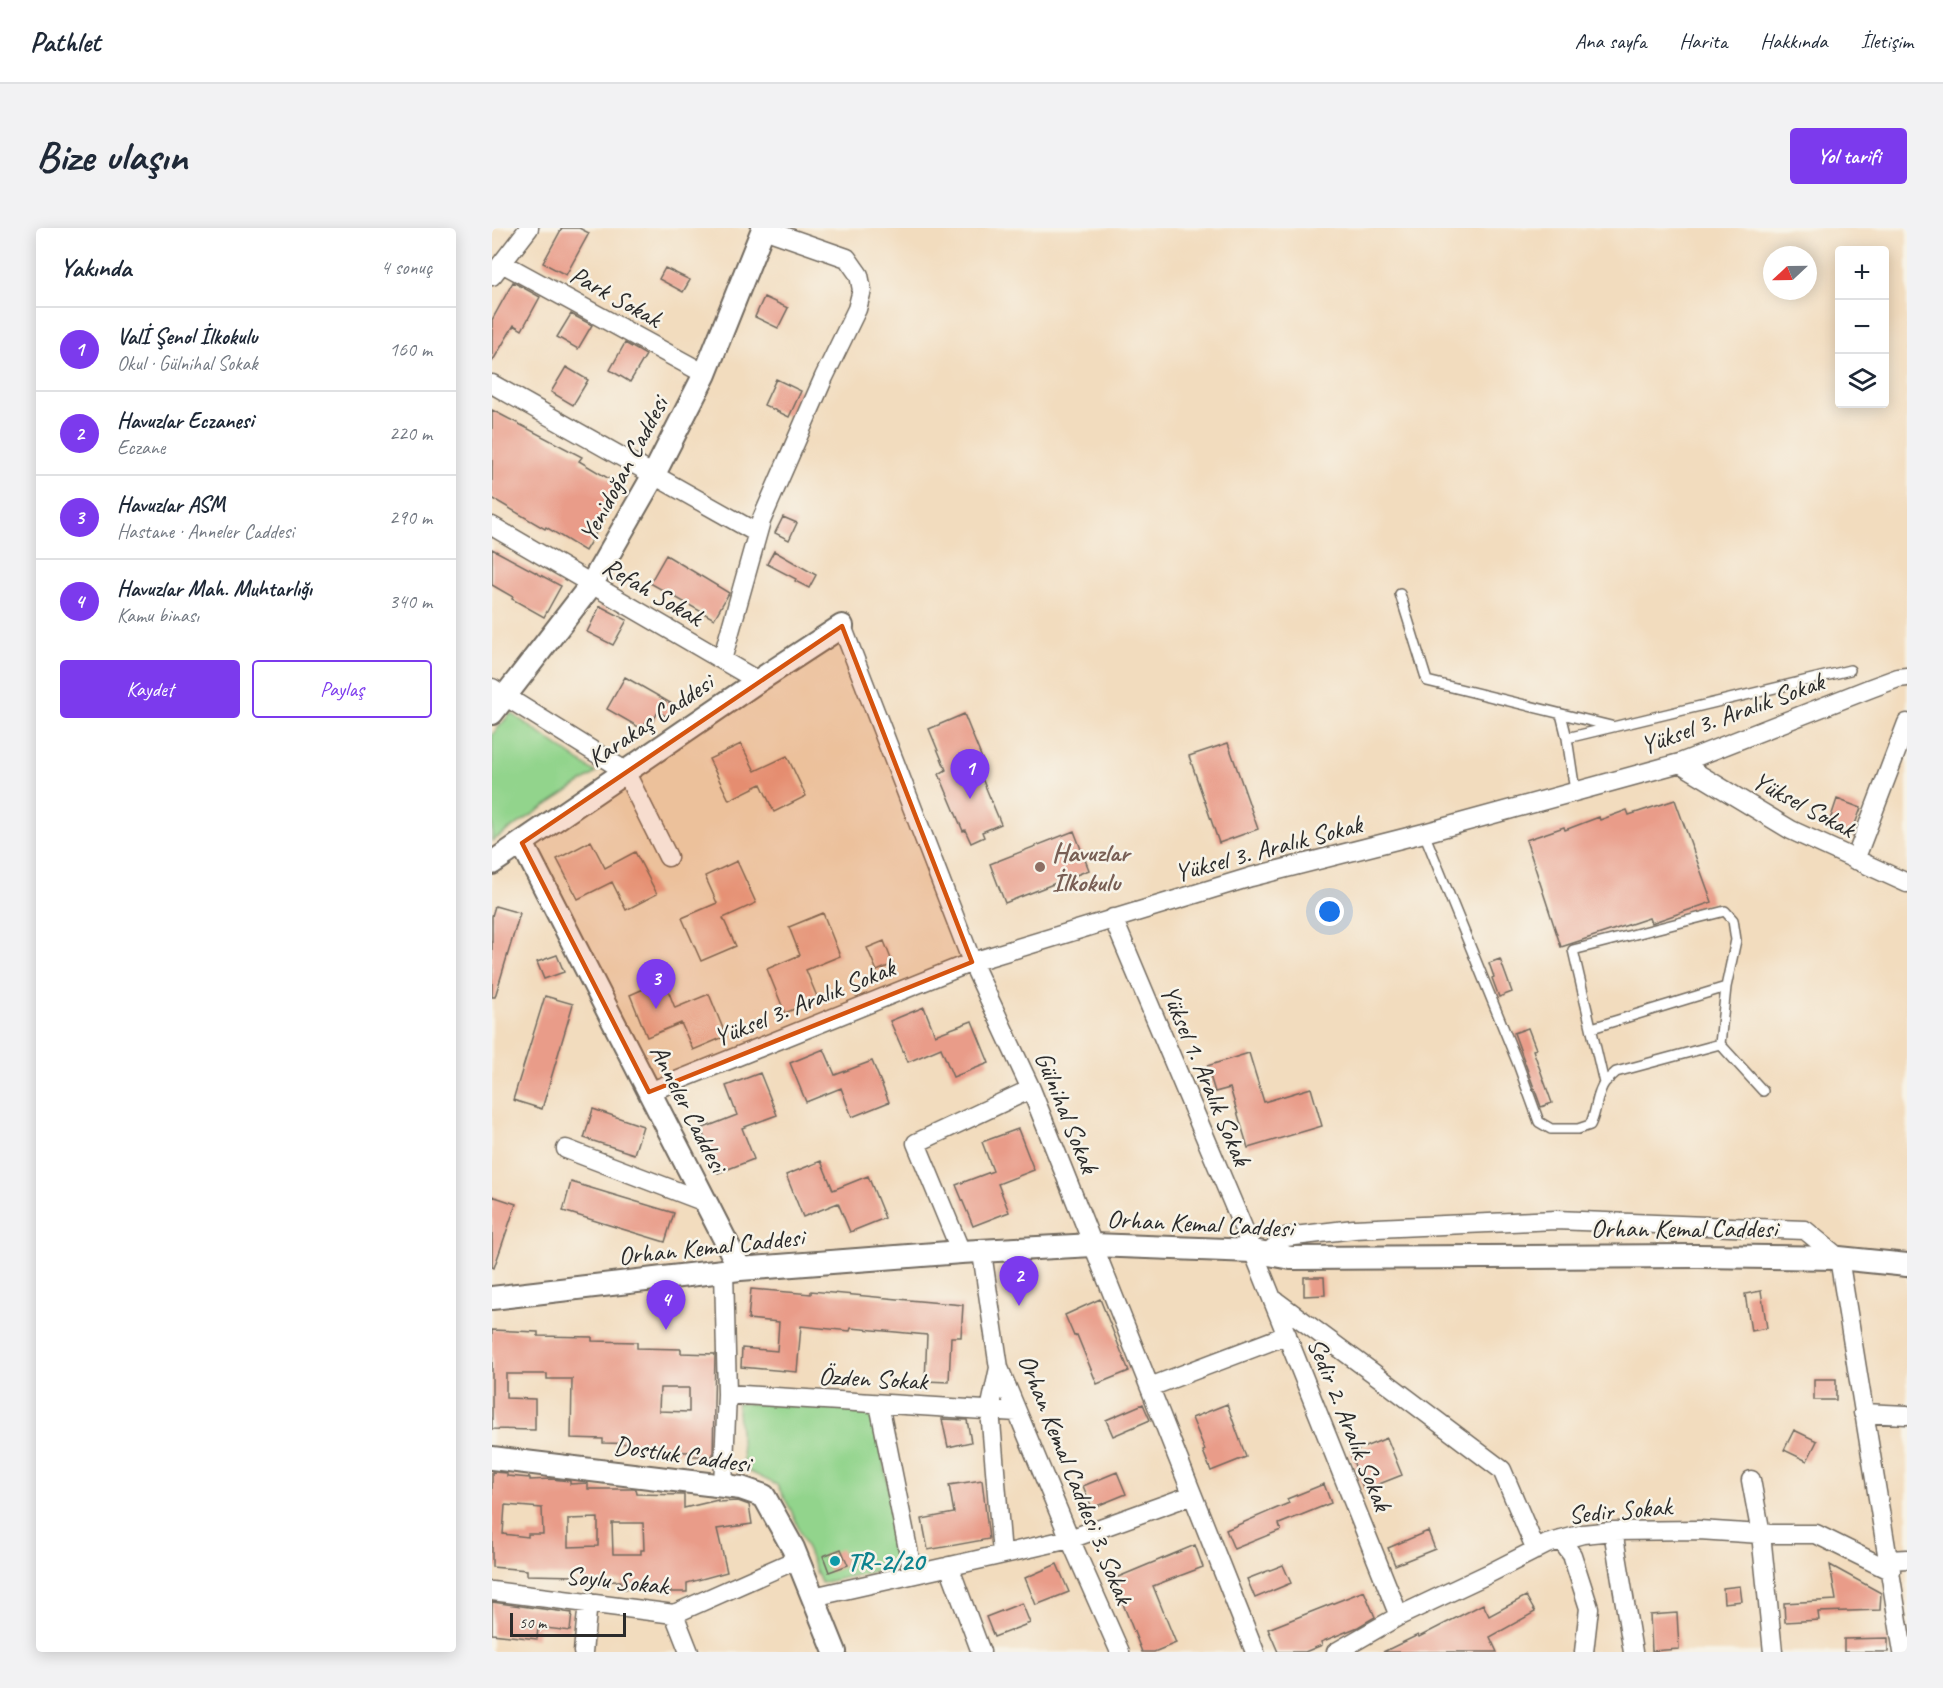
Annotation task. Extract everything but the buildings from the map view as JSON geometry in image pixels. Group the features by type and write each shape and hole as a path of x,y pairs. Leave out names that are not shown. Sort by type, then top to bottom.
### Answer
{"street":[{"path":"497,270 529,228"},
{"path":"722,660 761,521 824,377 857,309 862,290 859,275 847,258 762,228"},
{"name":"Yenidoğan Caddesi","path":"497,699 591,585 653,476 705,374 762,228"},
{"name":"Park Sokak","path":"497,270 705,374"},
{"path":"492,384 757,533"},
{"name":"Refah Sokak","path":"492,526 758,681"},
{"name":"Karakaş Caddesi","path":"492,863 758,681 842,627"},
{"name":"Gülnihal Sokak","path":"842,627 972,962 1031,1089 1255,1652"},
{"name":"Yüksel 3. Aralık Sokak","path":"649,1092 972,962 1251,877 1424,833 1680,763 1860,692 1907,677"},
{"path":"497,699 625,771 668,857"},
{"path":"1855,860 1907,723"},
{"name":"Yüksel Sokak","path":"1680,763 1791,830 1907,883"},
{"name":"Anneler Caddesi","path":"522,843 705,1202 732,1270"},
{"name":"Yüksel 1. Aralık Sokak","path":"1113,918 1260,1253"},
{"name":"Orhan Kemal Caddesi 3. Sokak","path":"1031,1089 916,1143 972,1253 999,1368 1120,1652"},
{"path":"566,1149 705,1202"},
{"path":"1260,1253 1287,1237 1354,1229 1556,1220 1804,1230 1839,1258 1903,1652"},
{"name":"Orhan Kemal Caddesi","path":"492,1298 732,1270 1093,1245 1260,1253 1291,1258 1698,1256 1839,1258 1907,1265"},
{"name":"Sedir 2. Aralık Sokak","path":"1260,1253 1272,1298 1399,1616"},
{"path":"723,1486 732,1270"},
{"path":"1272,1298 1502,1470 1536,1550"},
{"path":"1150,1388 1287,1335"},
{"path":"999,1368 990,1410 1002,1554"},
{"name":"Özden Sokak","path":"727,1394 1017,1412"},
{"path":"879,1404 912,1574"},
{"path":"1863,1413 1907,1415"},
{"name":"Dostluk Caddesi","path":"492,1458 741,1488 764,1496 798,1559 835,1652"},
{"path":"1751,1480 1761,1534 1773,1652"},
{"path":"813,1597 1070,1539 1192,1495"},
{"name":"Sedir Sokak","path":"1336,1652 1399,1616 1536,1550 1583,1534 1613,1531 1699,1530 1761,1534 1816,1534 1890,1566"},
{"path":"1613,1531 1632,1652"},
{"path":"1562,1540 1572,1555 1589,1608 1584,1652"},
{"name":"Soylu Sokak","path":"492,1592 674,1614 798,1559"},
{"path":"1890,1566 1907,1559"},
{"path":"949,1566 981,1652"},
{"path":"583,1652 588,1602"},
{"path":"674,1614 689,1652"}],"lane":[{"path":"1400,594 1427,681 1614,727"},
{"path":"1567,738 1850,669"},
{"path":"1561,714 1575,791"},
{"path":"1424,833 1518,1064 1539,1122 1551,1130 1578,1129 1590,1125 1604,1083 1616,1072 1720,1044"},
{"path":"1604,1083 1573,950 1725,911 1733,920 1736,940 1726,987 1720,1044 1763,1091"},
{"path":"1592,1028 1726,987"}],"highlighted area":[{"path":"842,626 972,962 649,1092 522,843"}],"green space":[{"path":"511,713 596,773 492,841 492,735"},
{"path":"737,1403 874,1409 903,1565 821,1583 791,1510 777,1485 744,1469"}],"place":[{"name":"Valİ Şenol İlkokulu","path":"970,799"},
{"name":"Havuzlar İlkokulu","path":"1040,867"},
{"name":"Havuzlar ASM","path":"656,1009"},
{"name":"Havuzlar Eczanesi","path":"1019,1306"},
{"name":"Havuzlar Mah. Muhtarlığı","path":"666,1330"},
{"name":"TR-2/20","path":"835,1561"}]}
